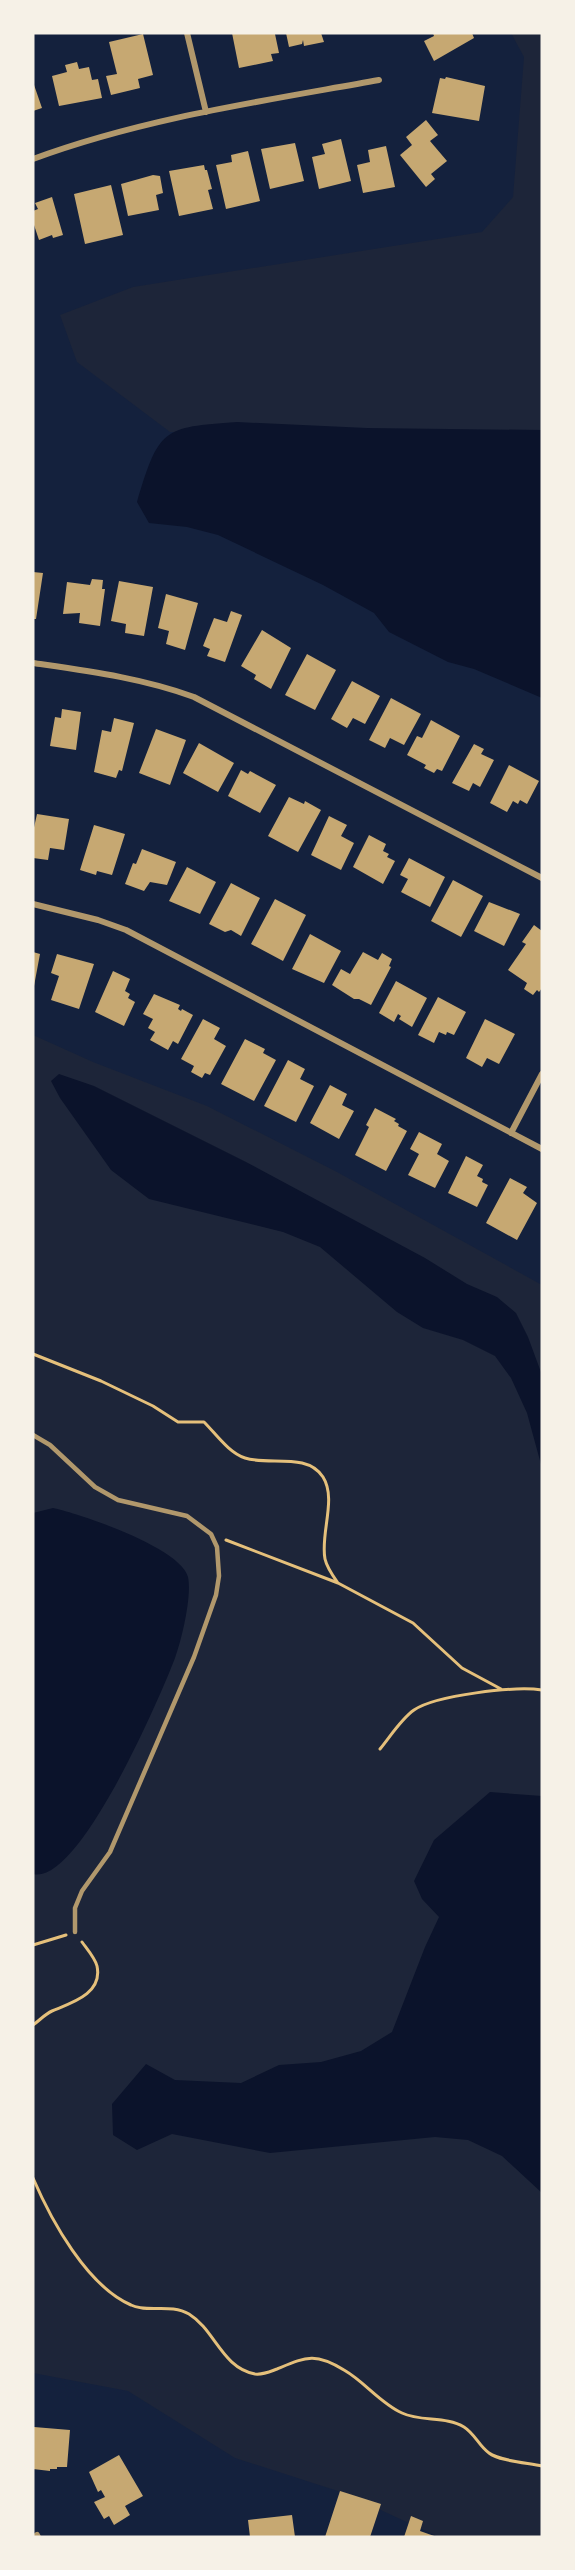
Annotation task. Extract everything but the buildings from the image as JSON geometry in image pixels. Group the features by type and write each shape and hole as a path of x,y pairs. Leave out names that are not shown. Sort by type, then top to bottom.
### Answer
{"street":[{"path":"187,33 206,112"},
{"path":"33,159 77,142 206,112 379,80"},
{"path":"33,663 128,677 194,697 542,878"},
{"path":"33,904 98,920 126,930 542,1149"},
{"path":"511,1133 542,1074"}],"lane":[{"path":"33,1436 50,1445 95,1487 118,1500 187,1516 211,1534 217,1547 219,1576 216,1595 194,1657 110,1852 82,1891 75,1908 75,1932"}],"path":[{"path":"33,1354 101,1381 153,1406 178,1422 204,1422 233,1451 245,1458 298,1462 317,1470 324,1478 330,1496 325,1521 325,1559 338,1583"},
{"path":"211,1534 338,1583 413,1623 462,1668 501,1689"},
{"path":"380,1749 412,1711 430,1701 501,1689 526,1687 542,1690"},
{"path":"33,1945 75,1932 96,1964 98,1975 93,1988 73,2005 49,2012 33,2025"},
{"path":"33,2178 63,2238 103,2285 132,2306 169,2308 189,2314 235,2367 258,2374 268,2373 305,2357 315,2357 344,2370 402,2413 455,2423 465,2428 491,2455 542,2466"}],"shaded area":[{"path":"511,33 542,33 542,430 170,432 77,362 60,315 133,287 482,232 513,197 524,57"},
{"path":"237,422 367,428 542,430 542,698 474,669 448,662 389,632 374,613 323,585 218,535 187,527 149,523 137,502 151,459 167,436 193,426"},
{"path":"33,1035 93,1062 207,1106 337,1172 542,1285 542,2537 439,2537 344,2493 235,2458 128,2391 33,2373"},
{"path":"59,1074 94,1086 246,1162 425,1258 467,1284 497,1297 516,1313 542,1375 542,1468 527,1413 511,1378 495,1356 463,1340 423,1328 397,1312 320,1247 283,1232 149,1199 111,1170 60,1098 51,1081"},
{"path":"53,1508 106,1525 150,1544 168,1555 181,1566 188,1577 189,1595 175,1658 136,1746 116,1784 73,1851 52,1870 33,1874 33,1513"},
{"path":"490,1792 542,1796 542,2193 502,2156 468,2140 435,2137 270,2153 172,2134 137,2150 113,2135 112,2104 146,2064 175,2080 241,2083 279,2065 321,2062 361,2051 392,2032 439,1917 422,1899 414,1881 434,1840"}]}
